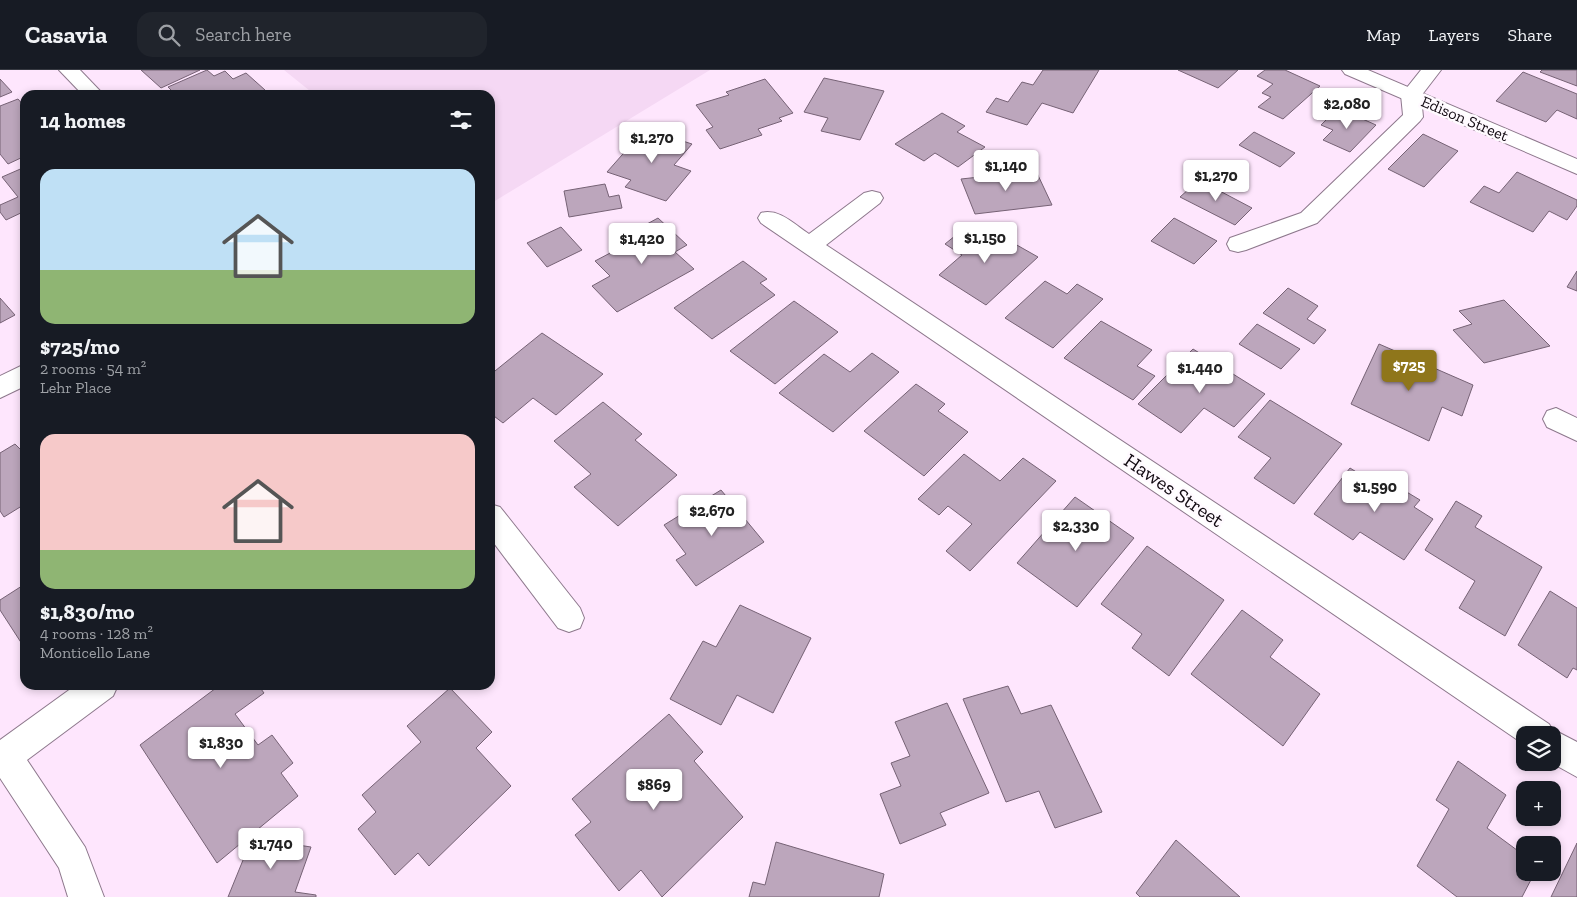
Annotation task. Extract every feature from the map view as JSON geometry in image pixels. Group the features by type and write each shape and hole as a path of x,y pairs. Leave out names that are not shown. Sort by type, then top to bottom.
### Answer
{"street":[{"path":"69,70 89,90"},
{"name":"Edison Street","path":"1352,70 1577,167"},
{"path":"1238,244 1310,218 1413,117 1411,95 1431,70"},
{"path":"810,245 872,198"},
{"name":"Hawes Street","path":"769,218 1525,726"},
{"path":"0,388 20,377"},
{"path":"498,527 569,618"},
{"path":"86,897 73,859 3,758 95,690"},
{"path":"1561,751 1577,761"}],"shaded area":[{"path":"284,70 710,70 495,201 495,90 309,90"}],"building":[{"path":"141,70 200,70 161,88"},
{"path":"207,70 214,76 225,71 233,79 246,73 265,90 171,90 168,87"},
{"path":"1043,70 1099,70 1073,113 1042,103 1027,125 986,112 996,98 1008,102 1022,82 1033,85"},
{"path":"1178,70 1238,70 1218,88"},
{"path":"1265,70 1285,70 1320,86 1283,119 1258,107 1271,97 1262,93 1273,84 1257,76"},
{"path":"1542,70 1577,70 1577,86 1540,72"},
{"path":"1523,72 1577,94 1577,119 1557,110 1546,122 1496,101"},
{"path":"824,78 884,91 860,140 821,131 828,118 804,112"},
{"path":"0,79 12,92 0,97"},
{"path":"765,79 793,113 779,118 782,121 758,129 762,135 720,149 706,130 713,127 696,105 729,95 726,92"},
{"path":"18,99 20,101 20,158 8,164 0,154 0,106"},
{"path":"1338,108 1376,125 1350,152 1323,140 1333,130 1321,125"},
{"path":"942,113 965,126 957,132 985,147 958,167 935,153 924,161 895,144"},
{"path":"636,126 692,144 674,165 691,171 666,201 625,187 631,180 607,172 637,138 627,135"},
{"path":"1254,132 1295,153 1280,167 1239,145"},
{"path":"1423,134 1458,151 1424,187 1388,169"},
{"path":"20,169 20,213 6,220 0,212 0,205 18,197 2,177"},
{"path":"1036,171 1052,205 975,214 961,179"},
{"path":"1517,172 1577,200 1577,206 1567,220 1549,211 1533,232 1470,202 1484,186 1499,193"},
{"path":"1199,180 1252,208 1235,225 1180,197"},
{"path":"605,184 609,197 619,195 622,208 569,217 564,191"},
{"path":"658,218 687,245 675,252 694,269 617,312 592,286 610,276 595,261 631,242 625,236"},
{"path":"1174,218 1217,241 1194,264 1151,241"},
{"path":"561,227 582,250 547,267 527,243"},
{"path":"966,227 984,237 992,231 1038,257 986,305 939,275 962,255 945,244"},
{"path":"743,261 767,279 760,283 775,295 712,339 674,308"},
{"path":"1577,271 1577,291 1567,287"},
{"path":"1045,281 1067,294 1077,284 1103,299 1053,348 1005,318"},
{"path":"1288,288 1318,306 1307,319 1326,330 1314,344 1263,313"},
{"path":"0,298 15,315 0,323"},
{"path":"1504,300 1550,346 1484,363 1453,330 1472,324 1459,311"},
{"path":"794,301 838,332 775,384 730,351"},
{"path":"1101,321 1152,350 1137,366 1155,376 1133,400 1064,358"},
{"path":"1257,324 1300,349 1281,369 1239,344"},
{"path":"542,333 603,374 556,415 533,398 503,423 495,417 495,371"},
{"path":"1379,344 1473,385 1462,416 1442,407 1429,441 1351,404"},
{"path":"1193,349 1265,394 1234,427 1204,408 1181,433 1138,404"},
{"path":"872,353 899,372 833,432 779,393 824,354 850,372"},
{"path":"916,384 945,404 938,411 968,432 924,476 864,431"},
{"path":"1270,400 1342,444 1294,504 1254,478 1271,458 1238,437"},
{"path":"603,402 642,434 635,440 677,475 618,526 574,487 591,474 554,441"},
{"path":"15,444 20,449 20,507 4,517 0,511 0,453"},
{"path":"964,454 1000,481 1023,458 1056,481 970,571 946,551 972,524 948,506 939,515 918,499"},
{"path":"1350,468 1385,490 1390,482 1420,500 1414,507 1433,519 1404,560 1360,532 1353,540 1314,514"},
{"path":"721,490 764,542 696,586 676,560 686,554 664,525"},
{"path":"1075,497 1134,538 1077,607 1017,563"},
{"path":"1456,501 1482,516 1475,527 1542,567 1505,636 1459,608 1475,581 1425,550"},
{"path":"1147,546 1224,600 1169,676 1132,648 1142,634 1101,604"},
{"path":"20,587 20,641 0,610 0,600"},
{"path":"1550,591 1577,608 1577,670 1573,668 1567,678 1518,645"},
{"path":"740,605 811,638 773,713 737,695 721,725 670,699 703,641 716,647"},
{"path":"1242,610 1283,640 1270,657 1320,694 1283,746 1191,674"},
{"path":"1008,686 1021,714 1051,705 1102,812 1055,828 1039,791 1006,802 963,699"},
{"path":"213,690 262,690 264,693 235,714 258,745 272,735 293,763 281,773 298,796 217,863 140,745"},
{"path":"448,690 452,690 492,732 476,748 511,786 429,866 418,853 395,875 358,829 376,812 362,795 421,742 407,726"},
{"path":"947,703 989,793 940,813 946,825 900,844 880,794 901,786 891,763 910,756 895,722"},
{"path":"669,714 703,752 694,761 743,817 662,897 641,870 619,891 575,835 591,822 572,799"},
{"path":"1458,761 1506,795 1487,828 1516,849 1516,881 1530,881 1522,897 1457,897 1417,866 1449,809 1436,800"},
{"path":"252,838 311,847 295,892 316,895 316,897 228,897"},
{"path":"1176,840 1240,897 1140,897 1136,893"},
{"path":"776,842 884,874 879,897 749,897 753,882 765,885"},
{"path":"1577,843 1577,897 1551,897 1559,881 1561,881 1561,876"}]}
